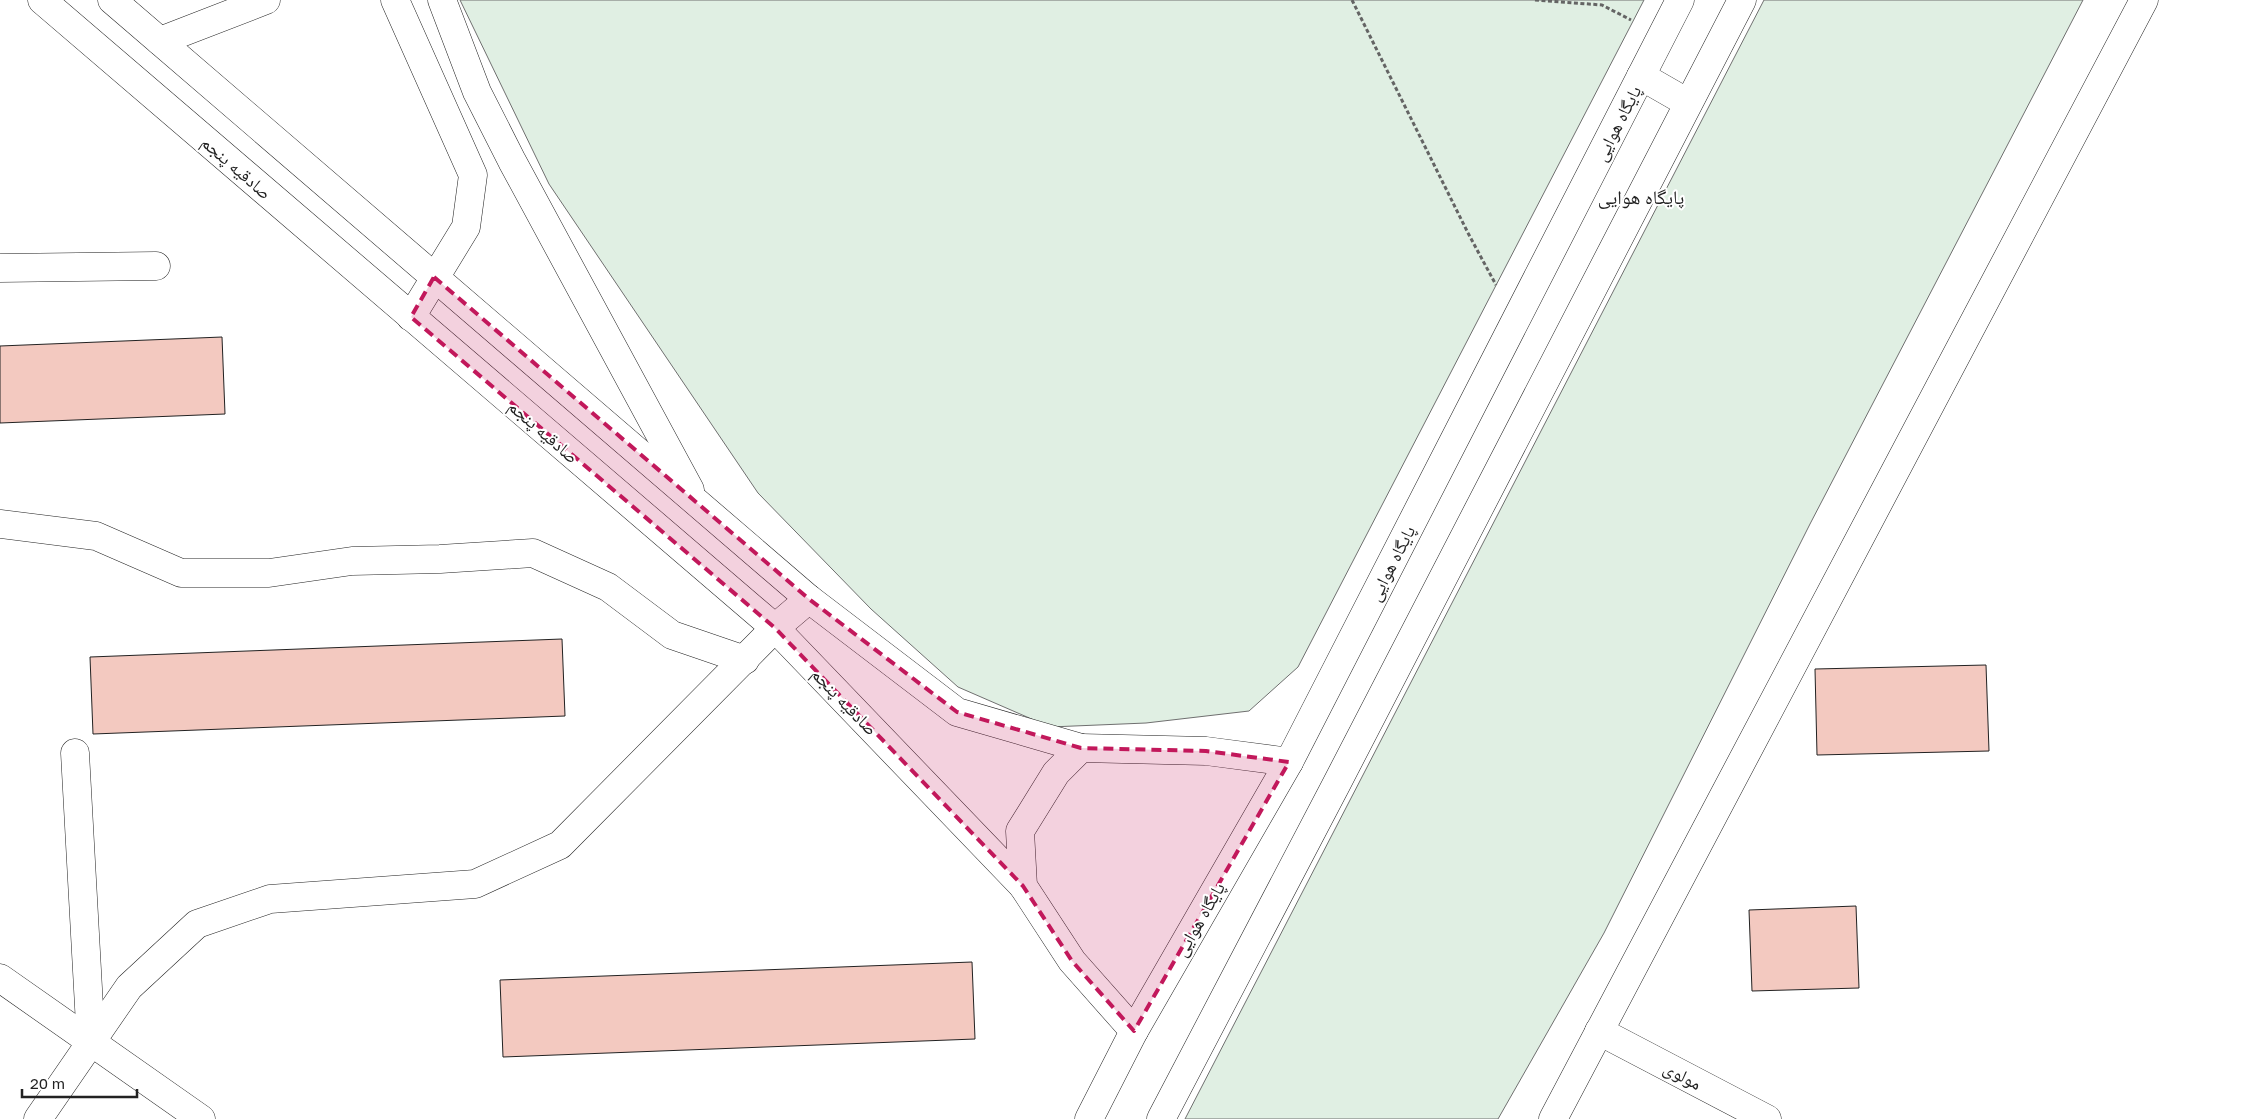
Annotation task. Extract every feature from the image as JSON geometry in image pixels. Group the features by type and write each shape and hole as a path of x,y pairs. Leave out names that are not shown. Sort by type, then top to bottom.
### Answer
{"street":[{"name":"صادقیه پنجم","path":"42,0 775,628 1023,886 1072,961 1134,1031"},
{"path":"112,0 808,599 957,712 1082,748 1206,752 1289,762"},
{"path":"160,41 266,0"},
{"path":"395,0 473,175 466,228 411,317"},
{"path":"442,0 478,92 512,161 698,504"},
{"name":"پایگاه هوایی","path":"1089,1119 1134,1031 1289,762 1680,0"},
{"path":"1162,1119 1742,0"},
{"path":"1554,1119 2144,0"},
{"path":"1641,76 1688,103"},
{"path":"0,268 156,266"},
{"path":"0,524 96,536 181,573 270,573 352,561 440,559 533,553 608,587 672,635 745,660"},
{"path":"38,1119 129,987 196,924 270,899 475,884 560,844 775,628 808,599"},
{"path":"1023,886 1020,830 1056,773 1082,748"},
{"path":"75,753 90,1044"},
{"path":"0,978 90,1044 201,1119"},
{"name":"مولوی","path":"1600,1031 1767,1119"}],"path":[{"path":"1352,0 1468,233 1516,320"},
{"path":"1536,0 1602,5 1662,36"}],"highlighted area":[{"path":"434,277 809,599 957,712 1081,748 1206,751 1289,762 1134,1031 1072,961 1023,886 775,628 411,317"}],"green space":[{"path":"460,0 1644,0 1298,667 1249,711 1146,723 1050,727 958,687 871,609 758,493 549,184"},
{"path":"1764,0 2083,0 1810,524 1604,933 1498,1119 1185,1119"}],"building":[{"path":"222,337 225,414 0,423 0,346"},
{"path":"562,639 565,716 93,734 90,657"},
{"path":"1986,665 1989,751 1817,755 1815,669"},
{"path":"1856,906 1859,988 1752,991 1749,910"},
{"path":"972,962 975,1039 503,1057 500,980"}],"district":[{"name":"پایگاه هوایی","path":"1641,196"}]}
